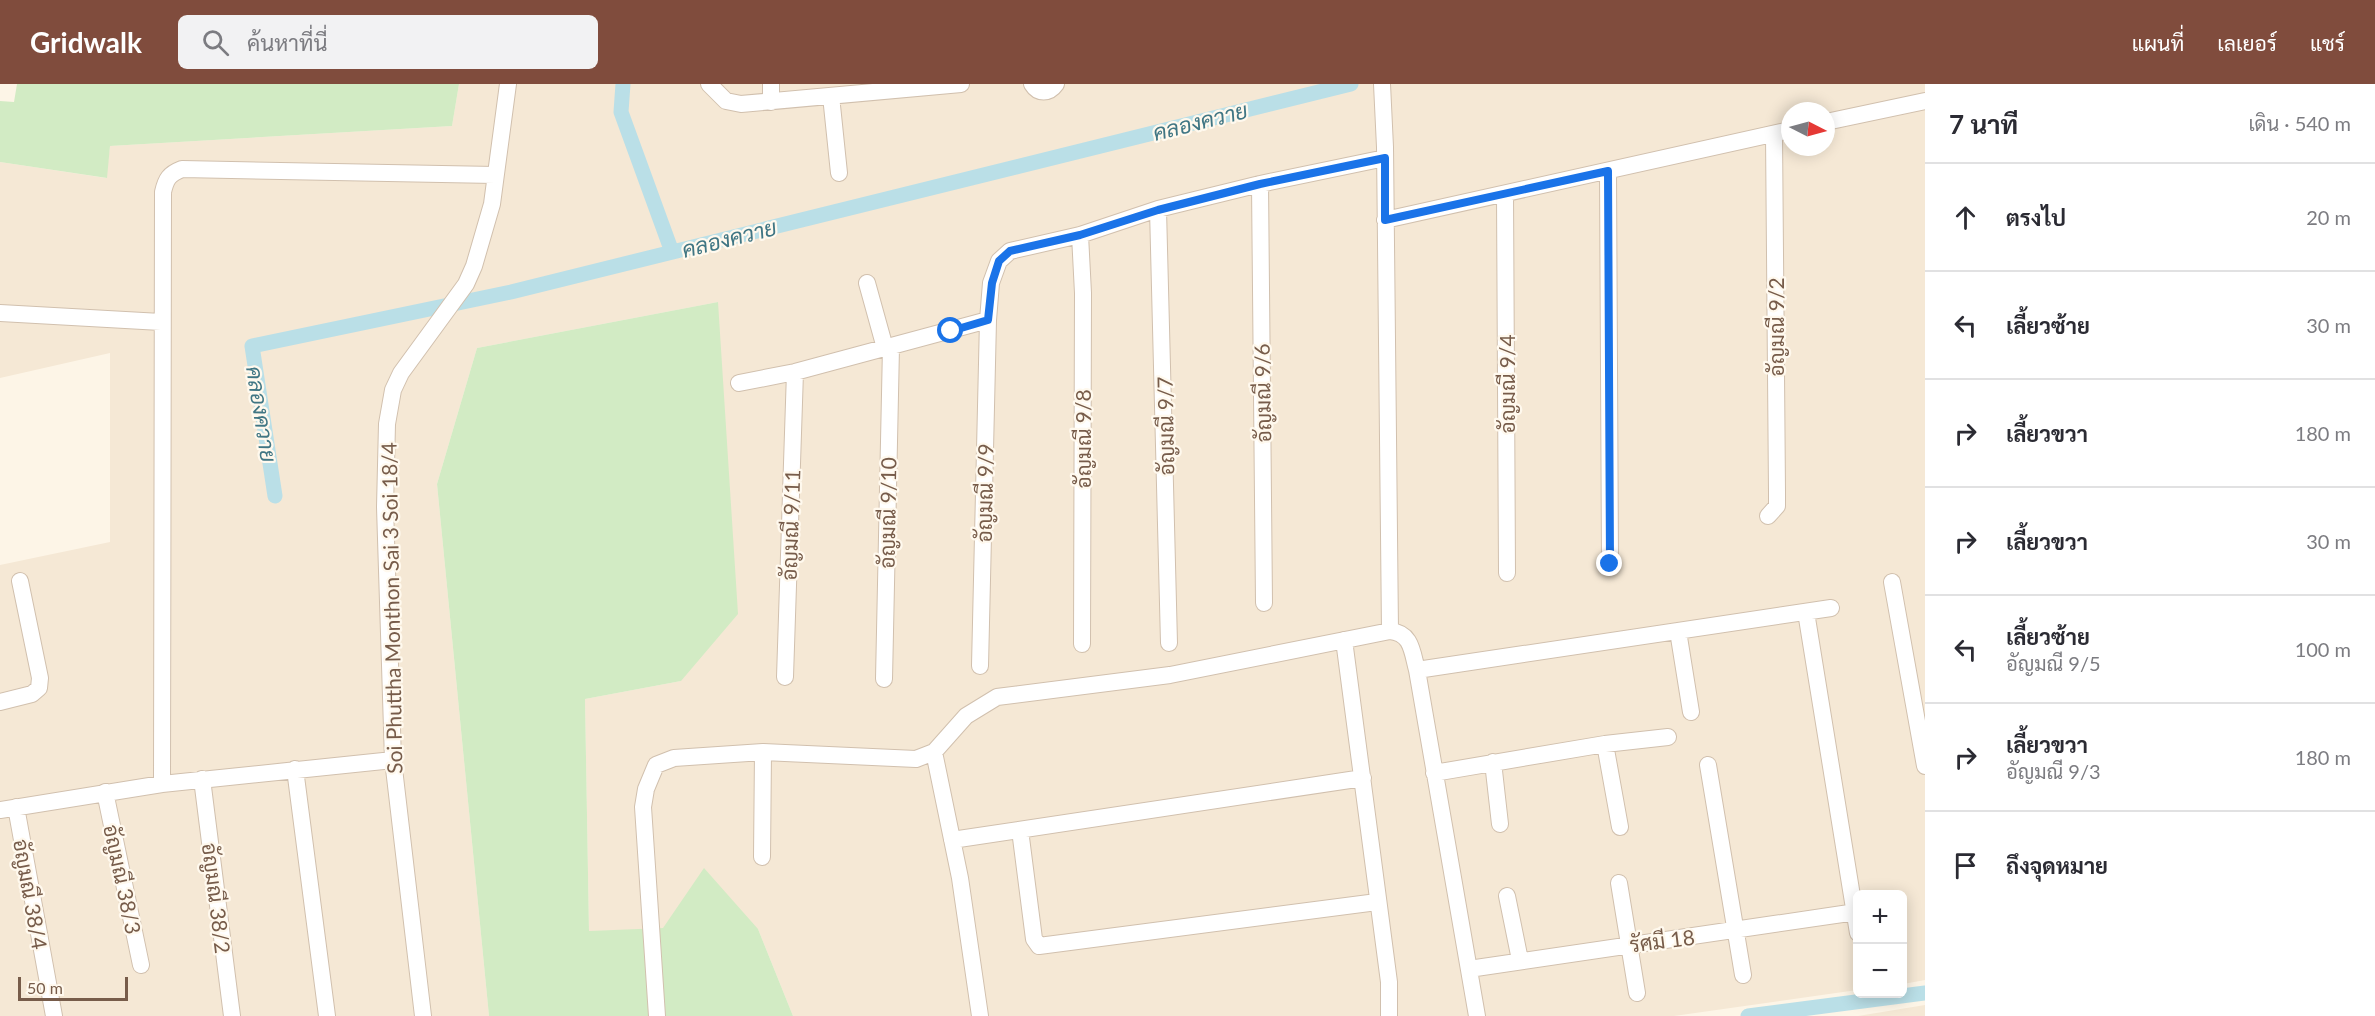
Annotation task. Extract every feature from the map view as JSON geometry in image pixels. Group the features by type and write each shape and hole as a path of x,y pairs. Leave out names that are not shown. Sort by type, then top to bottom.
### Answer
{"street":[{"name":"Soi Phuttha Monthon Sai 3 Soi 18/4","path":"423,1016 393,760 385,507 387,424 393,390 401,372 466,284 474,266 489,214 508,84"},
{"path":"709,84 726,101 741,104 831,96 874,88 961,84"},
{"path":"771,84 771,102"},
{"path":"1032,84 1043,92 1052,89 1056,84"},
{"path":"1382,84 1385,153 1390,631"},
{"path":"831,96 839,173"},
{"path":"1835,120 1925,101"},
{"path":"1385,220 1781,132"},
{"name":"อัญมณี 9/9","path":"980,666 988,320 992,283 999,261 1010,251 1080,235 1158,210 1385,153"},
{"name":"อัญมณี 9/2","path":"1768,516 1777,506 1778,493 1782,156"},
{"path":"162,784 164,413 161,322 165,180 171,173 182,170 495,175"},
{"path":"1608,171 1610,564"},
{"name":"อัญมณี 9/6","path":"1260,184 1264,603"},
{"name":"อัญมณี 9/4","path":"1504,194 1507,573"},
{"name":"อัญมณี 9/7","path":"1158,210 1169,643"},
{"name":"อัญมณี 9/8","path":"1080,235 1083,293 1082,644"},
{"name":"อัญมณี 9/10","path":"867,283 888,347 884,679"},
{"path":"0,314 161,322"},
{"path":"739,384 795,372 988,320"},
{"name":"อัญมณี 9/11","path":"785,677 795,372"},
{"path":"0,702 32,694 39,688 40,678 21,581"},
{"path":"1892,582 1925,764"},
{"path":"1417,670 1831,608"},
{"path":"1806,612 1853,894"},
{"path":"657,1016 643,807 651,775 656,765 674,758 763,752 916,759 934,752 966,716 997,697 1170,675 1390,631 1400,632 1409,639 1417,670 1477,1016"},
{"path":"1678,631 1691,712"},
{"path":"1344,640 1389,982 1389,1016"},
{"path":"1434,772 1605,744 1668,737"},
{"path":"1605,744 1620,827"},
{"path":"762,857 763,752"},
{"path":"934,752 952,840 980,1016"},
{"path":"8,808 202,779 393,760"},
{"path":"1493,762 1500,824"},
{"path":"1708,765 1743,975"},
{"path":"295,770 327,1016"},
{"path":"952,840 1363,778"},
{"name":"อัญมณี 38/2","path":"202,779 232,1016"},
{"name":"อัญมณี 38/3","path":"105,792 141,966"},
{"name":"อัญมณี 38/4","path":"8,808 54,1016"},
{"path":"1020,830 1034,939 1039,946 1377,902"},
{"path":"1619,883 1637,993"},
{"path":"1507,896 1520,960"},
{"name":"รัศมี 18","path":"1469,969 1853,912"}],"shaded area":[{"path":"459,84 1925,84 1925,980 1907,983 1907,890 1853,890 1853,991 1674,1016 793,1016 758,929 589,931 585,699 681,681 718,302 477,348 437,484 489,1016 0,1016 0,565 110,542 110,353 0,378 0,162 106,178 110,146 452,126"},
{"path":"1925,1005 1925,1016 1858,1016"}],"green space":[{"path":"17,84 459,84 452,126 110,146 107,178 0,162 0,101 14,102"},
{"path":"718,302 738,614 681,681 585,699 589,931 663,928 704,868 758,929 793,1016 489,1016 437,484 477,348"}],"waterway":[{"path":"623,84 621,112 672,252"},
{"name":"คลองควาย","path":"275,496 252,346 511,292 1351,84"},
{"path":"1748,1016 1925,993"}],"route":[{"path":"951,331 988,320 992,283 999,261 1010,251 1080,235 1158,210 1260,184 1385,158 1385,220 1608,171 1610,564"}]}
